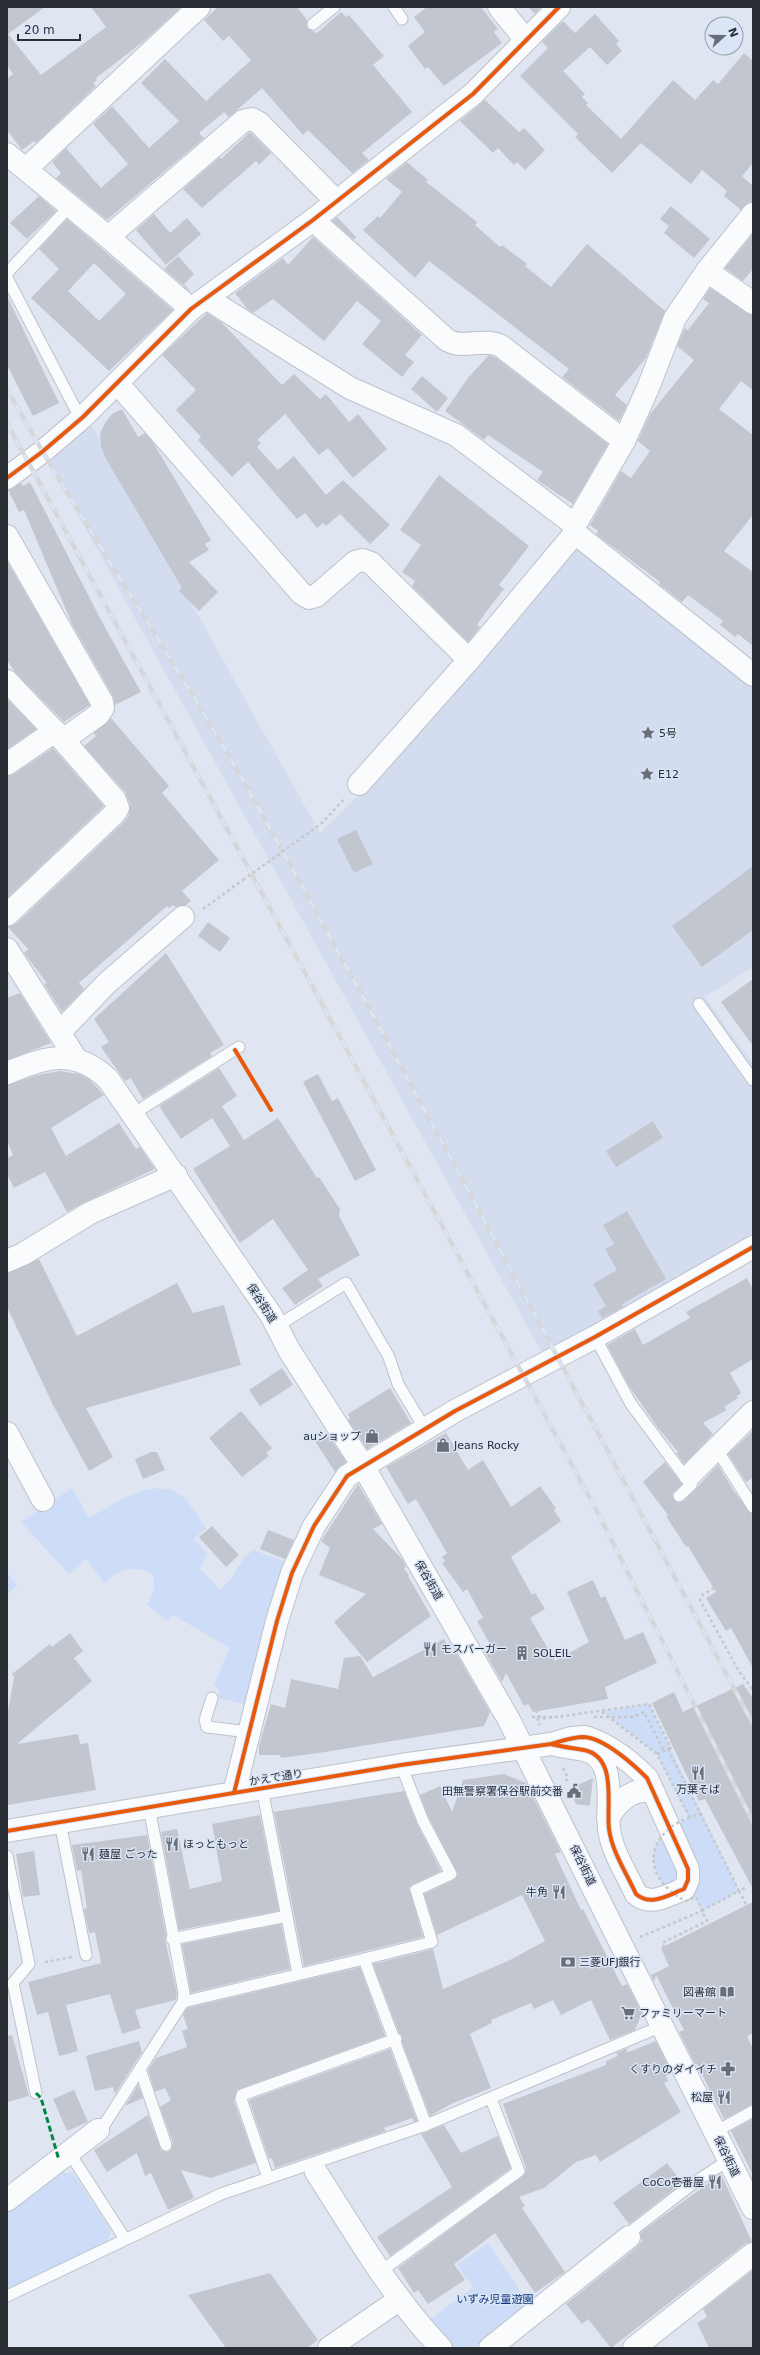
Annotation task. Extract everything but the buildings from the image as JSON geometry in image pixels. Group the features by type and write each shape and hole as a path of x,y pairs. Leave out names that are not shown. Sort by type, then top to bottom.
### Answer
{"street":[{"path":"200,7 13,162 108,237 199,304 350,388 456,434 575,529 753,675"},
{"path":"499,7 525,39"},
{"path":"7,478 42,452 83,417 199,304 313,220 473,94 525,39 559,7"},
{"path":"108,237 243,121 252,119 258,123 336,201"},
{"path":"359,784 469,660 575,529 624,441 648,388 674,318 707,271 753,214"},
{"path":"313,220 447,340 456,344 492,342 501,346 624,441"},
{"path":"707,271 753,303"},
{"path":"118,384 301,594 309,598 316,596 355,562 363,560 371,563 469,660"},
{"path":"7,536 12,561 102,702 103,708 98,715 7,764"},
{"path":"7,680 115,800 118,808 114,814 7,915"},
{"path":"60,1032 108,984 192,914"},
{"path":"7,949 76,1059"},
{"name":"保谷街道","path":"7,1073 51,1058 76,1059 92,1064 108,1079 133,1114 176,1175 277,1326 363,1466 524,1748 753,2208"},
{"path":"7,1262 23,1254 90,1213 176,1175"},
{"path":"234,1793 292,1573 314,1526 342,1480 468,1404 595,1337 753,1246"},
{"path":"689,1479 716,1448 749,1422"},
{"path":"7,1433 14,1461 43,1500"},
{"path":"585,1737 601,1742 637,1768 647,1778 688,1870 688,1880 684,1889 652,1902 642,1900 636,1894 611,1841 608,1818 609,1779 606,1770 596,1758 585,1750 573,1750 551,1744 570,1738 585,1737"},
{"name":"かえで通り","path":"7,1831 401,1765 551,1744"},
{"path":"608,1818 620,1801 633,1793 646,1789 654,1793"},
{"path":"7,2200 98,2130"},
{"path":"313,2168 400,2299 419,2325 441,2348"},
{"path":"490,2348 629,2237"},
{"path":"634,2348 753,2254"},
{"path":"329,2348 400,2299"}],"lane":[{"path":"313,24 334,7"},
{"path":"394,7 402,19"},
{"path":"70,206 8,272 7,278 75,408 83,417"},
{"path":"699,1004 753,1080"},
{"path":"133,1114 239,1047"},
{"path":"277,1326 346,1283 389,1357 398,1384 425,1429"},
{"path":"595,1337 631,1404 689,1479 679,1496"},
{"path":"716,1448 753,1507"},
{"path":"212,1698 205,1720 207,1727 249,1732"},
{"path":"183,2002 432,1942 416,1890 450,1874 423,1821 401,1765"},
{"path":"262,1788 298,1974"},
{"path":"98,2130 140,2069 183,2002 184,1993 172,1939 149,1807"},
{"path":"60,1822 86,1955"},
{"path":"7,1856 29,1964 13,1983 36,2093"},
{"path":"172,1939 286,1916"},
{"path":"364,1959 396,2039 426,2125"},
{"path":"7,2296 221,2194 268,2178 313,2168 426,2125 662,2026"},
{"path":"268,2178 241,2099 242,2095 396,2039"},
{"path":"140,2069 166,2145"},
{"path":"381,2271 519,2171 491,2099"},
{"path":"715,2132 753,2111"},
{"path":"69,2152 125,2239"},
{"path":"629,2237 634,2229 689,2187 729,2160"}],"path":[{"path":"192,914 243,880 321,824 359,784"},
{"path":"689,1479 714,1519 740,1568 738,1573 701,1596 700,1600 738,1670 753,1690"},
{"path":"536,1710 541,1719 649,1704 671,1748 668,1749"},
{"path":"602,1711 657,1754 690,1818"},
{"path":"638,1715 644,1712 664,1751"},
{"path":"646,1935 702,1911 696,1897 686,1901 673,1894 661,1883 655,1870 655,1854 658,1841 671,1827 701,1813"},
{"path":"746,1904 739,1891 747,1887"}],"shaded area":[{"path":"92,426 320,833 362,792 575,539 753,682 753,967 705,997 753,1064 753,1234 593,1327 542,1353 47,459"}],"green space":[{"path":"72,1488 89,1518 119,1501 141,1491 163,1488 179,1494 188,1502 206,1528 194,1539 207,1554 200,1569 220,1589 230,1579 247,1555 253,1550 289,1563 252,1706 218,1698 219,1690 214,1684 230,1648 173,1615 168,1621 147,1605 154,1590 152,1574 139,1569 126,1570 115,1575 104,1583 86,1559 69,1574 21,1522"},
{"path":"7,1572 17,1585 7,1594"},
{"path":"649,1704 739,1891 702,1911 696,1897 686,1901 670,1891 658,1877 655,1869 653,1860 654,1851 658,1841 664,1833 672,1827 689,1818 657,1754 602,1711"},
{"path":"62,2169 65,2173 73,2173 111,2230 108,2241 7,2289 7,2211"},
{"name":"いずみ児童遊園","path":"488,2243 529,2304 473,2348 455,2348 428,2321 473,2287 457,2265"}],"railway":[{"path":"7,389 93,535 212,728 307,895 436,1131 753,1724"},
{"path":"7,423 600,1517 753,1822"}],"marked path":[{"path":"36,2093 41,2098 59,2160"}],"cycle path":[{"path":"7,478 42,452 83,417 191,309 313,220 473,94 559,7"},
{"path":"235,1050 271,1110"},
{"path":"234,1793 277,1621 292,1573 314,1526 347,1476 455,1411 595,1337 753,1247"},
{"path":"7,1831 401,1765 551,1744 571,1738 584,1737 592,1738 609,1747 626,1759 647,1778 688,1869 688,1880 684,1889 666,1897 654,1900 648,1900 636,1894 613,1846 608,1819 608,1783 602,1762 595,1754 584,1750 551,1744"}],"place":[{"name":"5号","path":"648,733"},
{"name":"E12","path":"647,774"},
{"name":"auショップ","path":"372,1436"},
{"name":"Jeans Rocky","path":"443,1445"},
{"name":"モスバーガー","path":"430,1649"},
{"name":"SOLEIL","path":"522,1653"},
{"name":"万葉そば","path":"698,1773"},
{"name":"田無警察署保谷駅前交番","path":"574,1791"},
{"name":"ほっともっと","path":"172,1844"},
{"name":"麺屋 ごった","path":"88,1854"},
{"name":"牛角","path":"559,1892"},
{"name":"三菱UFJ銀行","path":"568,1962"},
{"name":"図書館","path":"727,1992"},
{"name":"ファミリーマート","path":"628,2013"},
{"name":"くすりのダイイチ","path":"728,2069"},
{"name":"松屋","path":"724,2097"},
{"name":"CoCo壱番屋","path":"715,2182"}]}
